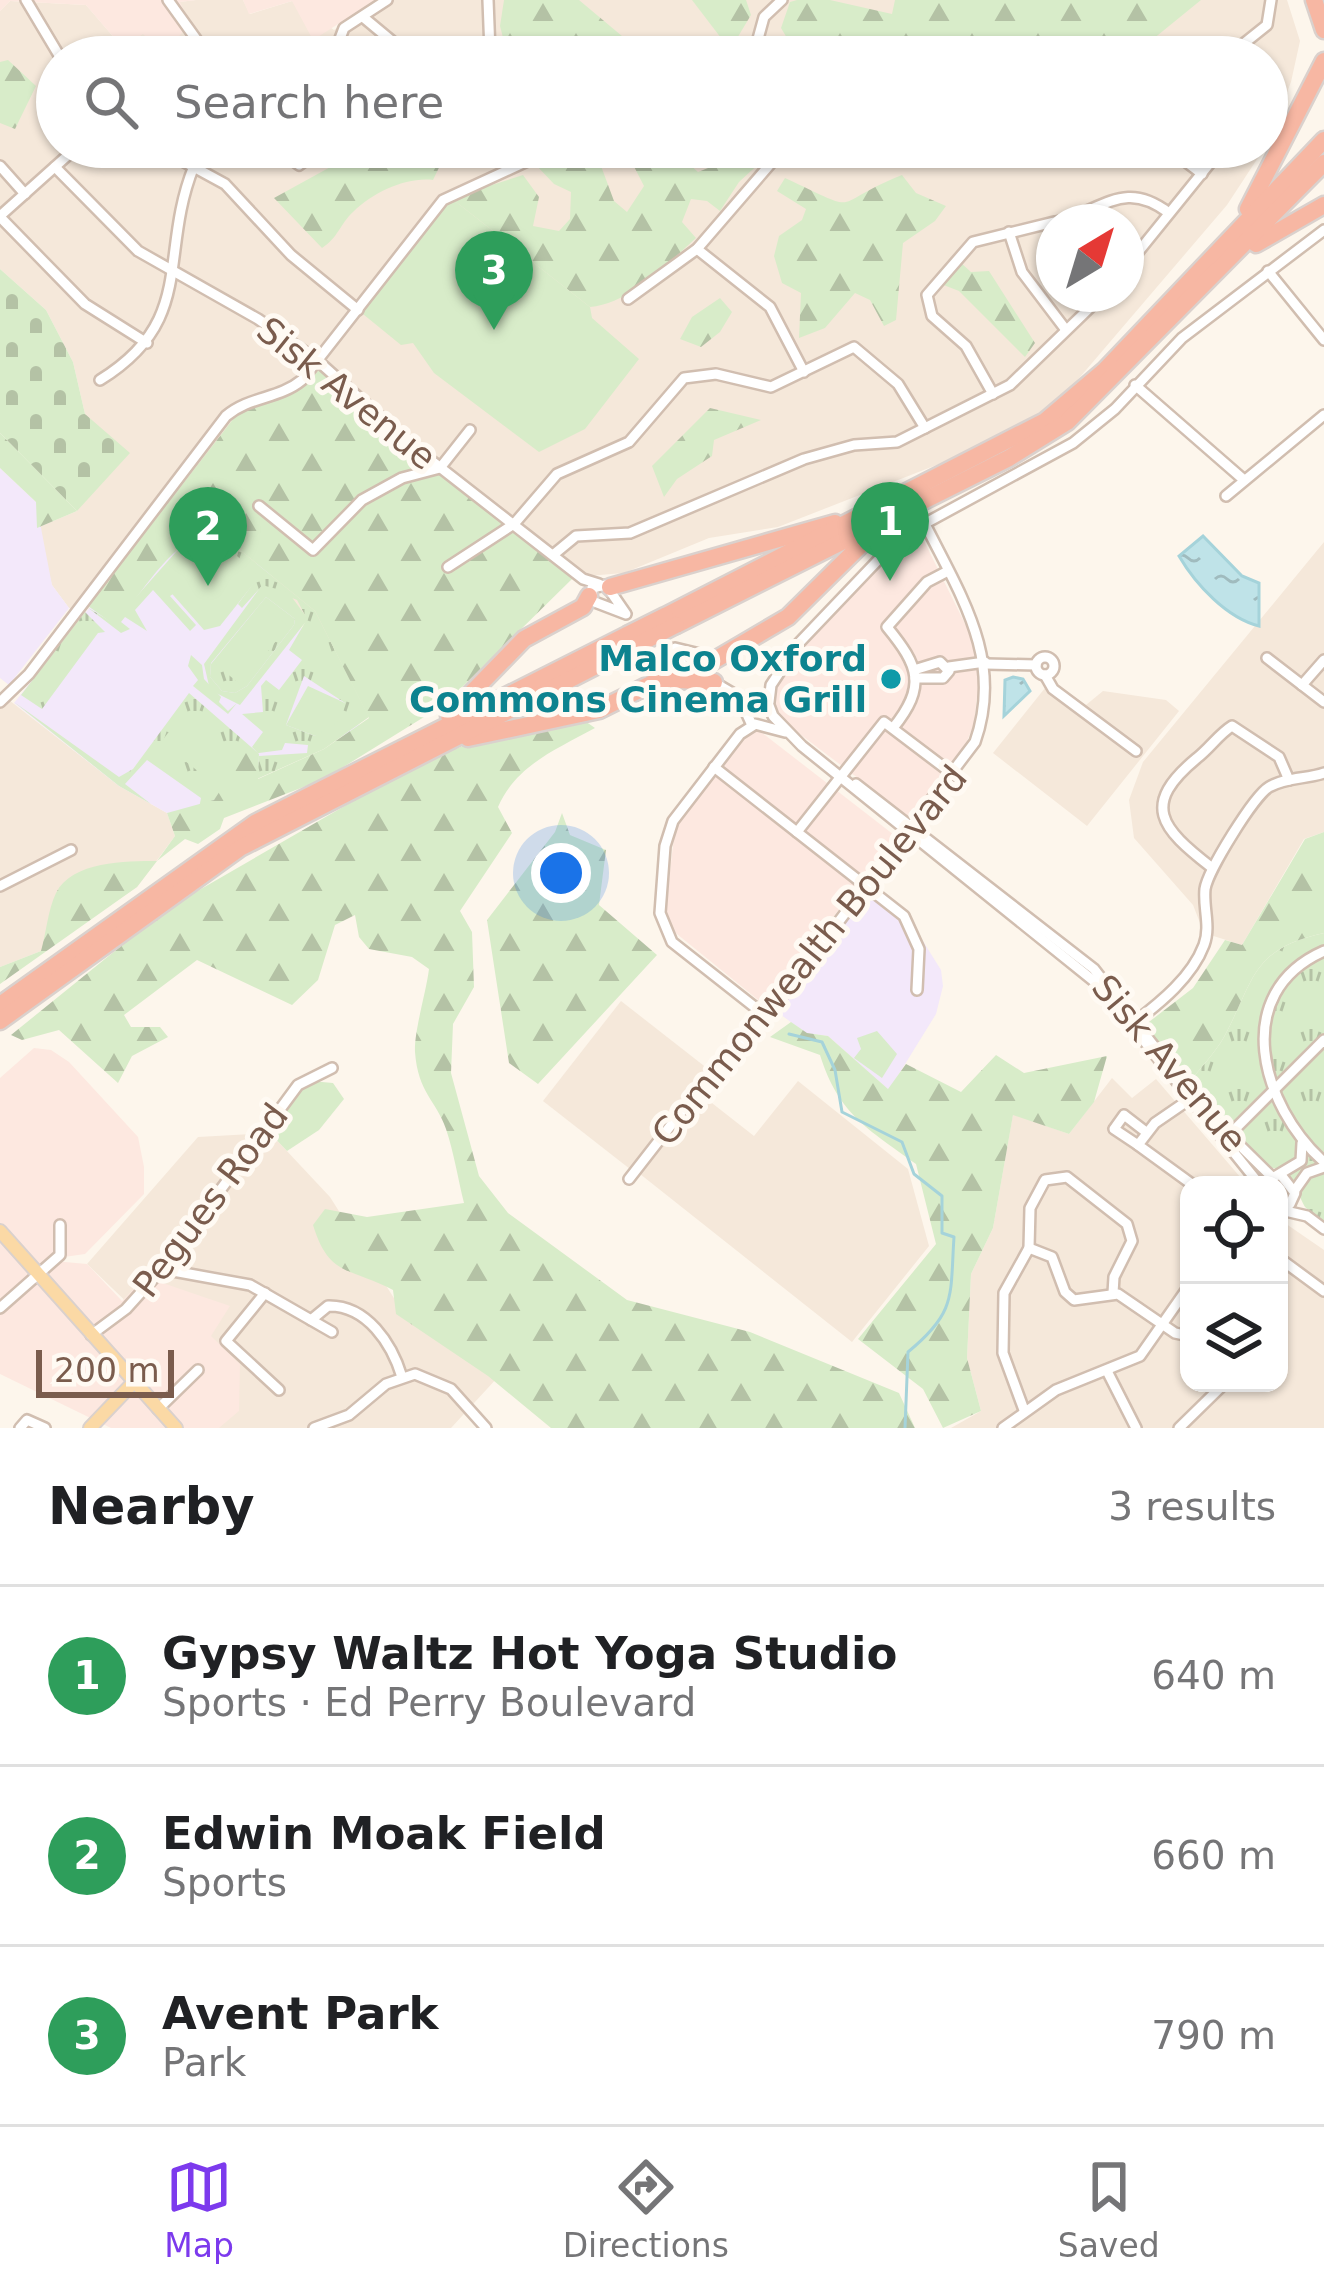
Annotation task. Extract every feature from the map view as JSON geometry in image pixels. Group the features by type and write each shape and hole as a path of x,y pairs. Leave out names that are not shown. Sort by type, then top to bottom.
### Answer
{"highway":[{"path":"1320,1 1324,30"},
{"path":"1288,134 1324,61"},
{"path":"1210,271 1324,140"},
{"path":"0,1001 255,823 897,508 1016,440 1071,402 1324,163"},
{"path":"1210,271 1271,168"},
{"path":"1210,271 1324,206"},
{"path":"0,1024 209,867 415,748 524,640 591,592 897,508"},
{"path":"716,681 725,651 788,617 897,508"},
{"path":"716,681 725,651"},
{"path":"415,748 598,710 662,679 716,681"},
{"path":"662,679 716,681"}],"main road":[{"path":"0,1231 176,1428"},
{"path":"0,1241 40,1276"},
{"path":"117,1396 119,1366"},
{"path":"90,1428 134,1382"},
{"path":"117,1396 134,1393 154,1404"}],"street":[{"path":"26,0 47,36"},
{"path":"168,0 190,36"},
{"path":"341,36 344,28 387,0"},
{"path":"488,0 489,36"},
{"path":"759,36 764,17 782,0"},
{"path":"1255,36 1267,25 1271,0"},
{"path":"363,16 386,36"},
{"path":"0,166 25,194"},
{"path":"54,168 0,216 85,304 147,343"},
{"name":"Sisk Avenue","path":"56,168 128,243 258,319 318,362 440,468 553,555 591,592 675,648 698,652 716,681 763,702 785,732 1087,973 1134,1023 1254,1176"},
{"path":"100,380 147,343 167,304 183,196 193,168"},
{"path":"198,168 226,184 291,255 358,310"},
{"path":"0,703 226,416 244,402 293,388 443,200 512,168"},
{"path":"628,299 697,249 767,168"},
{"path":"1194,168 1202,174"},
{"path":"1144,244 1207,168"},
{"path":"1104,204 1131,194 1148,197 1169,213"},
{"path":"993,394 974,357 932,316 926,298 966,247 1036,226"},
{"path":"751,719 763,702 765,682 895,542 1073,443 1182,338 1324,230"},
{"path":"1010,232 1022,272 1066,330"},
{"path":"697,249 770,307 804,372"},
{"path":"1268,271 1324,340"},
{"path":"553,555 576,536 630,533 754,476 854,445 896,442 1010,385 1085,312"},
{"path":"448,567 514,524 557,474 629,442 684,378 716,374 771,386 854,347 908,397 925,428"},
{"path":"1135,385 1244,480"},
{"path":"1226,496 1324,415"},
{"path":"259,506 313,550 362,500 402,478 440,468 470,430"},
{"name":"Commonwealth Boulevard","path":"629,1179 724,1057 766,1016 912,830 954,775 980,727 986,664 977,629 925,524"},
{"path":"893,728 916,692 912,656 886,627 927,583 949,572"},
{"name":"Sisk Avenue","path":"591,592 596,605 626,614"},
{"path":"675,648 716,681 751,719"},
{"path":"1267,658 1324,702"},
{"path":"1303,685 1324,660"},
{"path":"914,674 940,662 949,669 1036,665 1053,689 1136,751"},
{"path":"766,1016 672,942 660,913 667,835 763,702 782,666"},
{"path":"716,681 765,682"},
{"path":"0,686 11,694"},
{"name":"Sisk Avenue","path":"751,719 785,732"},
{"path":"797,832 880,724 893,728 954,775"},
{"path":"1211,867 1172,836 1164,822 1163,796 1171,782 1232,726 1279,757 1289,779"},
{"path":"714,767 904,916 916,936 917,990"},
{"path":"1134,1023 1166,998 1201,952 1208,933 1204,894 1211,867 1262,792 1289,779 1324,773"},
{"path":"0,886 71,850"},
{"path":"1320,1160 1271,1088 1262,1039 1267,1007 1287,976 1324,950"},
{"path":"1225,1140 1254,1116 1271,1088 1324,1040"},
{"name":"Pegues Road","path":"91,1335 126,1309 162,1269 298,1085 332,1068"},
{"path":"1138,1145 1146,1132 1190,1098"},
{"path":"1146,1132 1124,1115 1115,1128 1181,1176"},
{"path":"1301,1162 1302,1139"},
{"name":"Sisk Avenue","path":"1225,1140 1276,1176"},
{"path":"1276,1176 1301,1162 1320,1160"},
{"path":"1295,1191 1320,1160"},
{"path":"1024,1410 1003,1353 1005,1282 1029,1248 1034,1196 1045,1180 1067,1177 1129,1228 1131,1245 1114,1276 1113,1293"},
{"name":"Sisk Avenue","path":"1288,1185 1307,1216"},
{"name":"Sisk Avenue","path":"1288,1200 1295,1191"},
{"name":"Sisk Avenue","path":"1288,1212 1307,1216 1324,1229"},
{"path":"0,1307 40,1276 63,1248 61,1225"},
{"path":"1029,1248 1052,1257 1074,1300 1113,1293 1180,1333"},
{"path":"1288,1265 1324,1291"},
{"path":"162,1269 250,1285 332,1332"},
{"path":"265,1293 226,1341 279,1390"},
{"path":"1003,1428 1063,1387 1144,1352 1180,1300"},
{"path":"311,1320 322,1308 335,1306 369,1323 394,1354 402,1377"},
{"path":"154,1404 198,1370"},
{"path":"1107,1371 1136,1428"},
{"path":"314,1428 349,1415 402,1377 425,1376 462,1397 486,1428"},
{"path":"1179,1428 1216,1392"},
{"path":"20,1428 28,1420 45,1428"}],"shaded area":[{"path":"0,0 196,0 180,2 190,24 179,36 113,36 86,5 10,1 0,11"},
{"path":"196,0 243,0 250,14 292,1 334,30 376,0 1287,0 1300,41 1288,90 1288,36 138,36 179,2"},
{"path":"243,0 376,0 319,36 311,36 292,1 249,14"},
{"path":"10,1 86,5 113,36 36,36 36,168 1251,168 1227,205 1144,302 1144,204 1036,204 1036,312 1136,312 1057,404 985,446 778,527 709,538 624,573 575,577 369,717 265,566 94,602 85,612 69,608 52,585 37,528 77,511 85,414 73,362 46,310 0,269 0,11"},
{"path":"0,468 36,502 52,585 69,608 9,685 0,678"},
{"path":"920,533 975,644 979,678 974,724 965,746 913,820 771,712 773,688 790,663 898,545"},
{"path":"1324,542 1324,832 1304,839 1242,945 1204,933 1193,905 1134,838 1129,800 1143,762"},
{"path":"183,544 265,566 360,727 199,808 167,813 119,786 14,703 94,602"},
{"path":"1058,685 1086,705 1103,691 1166,700 1179,711 1087,826 993,753 1045,688"},
{"path":"0,693 119,786 167,813 175,836 137,887 41,951 0,967"},
{"path":"752,725 898,838 762,1003 672,930 665,914 675,829"},
{"path":"866,894 916,930 941,970 943,986 936,1014 889,1090 828,1036 806,1033 773,1009"},
{"path":"621,1001 708,1069 630,1169 543,1101"},
{"path":"34,1048 51,1050 69,1062 138,1137 144,1167 144,1194 85,1254 43,1260 87,1264 122,1301 145,1277 230,1306 211,1336 240,1364 239,1411 219,1428 111,1428 0,1374 0,1078"},
{"path":"1112,1078 1132,1098 1156,1079 1239,1176 1180,1176 1180,1392 1288,1392 1288,1225 1324,1250 1324,1428 951,1428 981,1411 967,1358 971,1274 993,1228 1013,1114 1069,1134"},
{"path":"798,1081 908,1169 929,1246 852,1342 640,1174 703,1096 754,1136"},
{"path":"270,1133 330,1197 404,1314 498,1377 451,1428 218,1428 239,1410 87,1264 198,1137"}],"green space":[{"path":"504,0 579,0 622,36 503,36"},
{"path":"692,0 746,0 751,15 738,36 719,36"},
{"path":"830,0 892,14 895,0 1201,0 1157,36 786,36 781,28 790,2"},
{"path":"8,60 36,86 15,129 0,123 0,62"},
{"path":"329,168 439,168 433,180 401,184 371,198 322,248 274,198"},
{"path":"539,168 602,168 614,201 627,212 644,186 635,168 693,168 698,172 754,168 720,211 707,201 691,199 682,222 696,238 660,271 634,291 590,307 451,198 523,175 539,197 533,226 559,231 570,219 571,192 554,184"},
{"path":"902,175 916,193 946,206 935,221 903,243 896,320 884,326 870,300 855,293 825,328 799,338 801,293 782,283 774,256 779,236 802,220 806,209 777,191 785,178 846,202"},
{"path":"451,198 590,307 592,318 639,359 585,429 539,452 434,373 413,343 401,345 358,310"},
{"path":"960,262 971,272 989,271 1035,343 1025,357 959,291 941,284"},
{"path":"0,269 46,310 73,362 85,414 130,453 77,511 0,433"},
{"path":"720,298 732,312 720,332 701,347 680,339 692,317"},
{"path":"319,370 429,467 573,578 445,704 324,779 224,818 220,829 198,844 185,839 157,861 175,836 167,813 214,800 245,753 259,754 258,779 324,749 369,718 315,611 219,533 202,535 173,554 113,624 88,606 234,418 299,387"},
{"path":"710,408 761,420 714,440 712,456 677,479 664,497 652,466"},
{"path":"0,433 77,511 37,528 36,502 0,468"},
{"path":"202,533 219,533 315,611 369,717 324,749 257,779 259,756 307,753 308,745 285,743 282,750 259,753 214,800 199,808 201,798 147,760 125,784 151,804 119,786 14,702 119,777 133,769 189,693 258,753 252,747 263,732 242,714 263,712 261,686 266,680 279,690 302,660 289,650 307,619 297,600 262,586 242,608 238,604 258,577 234,554 170,596 196,625 190,631 153,590 135,610 147,631 125,617 121,622 130,629 121,633 87,607 113,623 183,544","holes":["304,676 345,703 315,736 286,725"]},
{"path":"208,546 234,553 259,577 220,626 204,630 159,579 177,557"},
{"path":"262,585 288,592 308,619 240,705 210,690 204,664","holes":["266,597 295,619 247,686 235,693 222,691 210,677 211,663"]},
{"path":"266,597 295,619 294,625 247,686 235,693 222,691 210,677 211,664"},
{"path":"261,604 288,626 241,685 214,663"},
{"path":"85,612 105,632 98,633 42,709 21,695"},
{"path":"191,655 202,665 204,679 221,697 219,702 228,711 237,703 228,714 193,686 198,680 188,666"},
{"path":"308,686 345,703 341,720 315,736 286,725"},
{"path":"185,711 242,756 218,787 161,742"},
{"path":"585,721 595,728 539,760 506,792 498,807 512,833 460,911 472,932 474,987 453,1024 451,1073 479,1176 508,1213 627,1300 750,1332 899,1393 915,1428 551,1428 488,1376 396,1314 393,1290 334,1262 313,1225 325,1209 367,1217 464,1203 446,1129 417,1066 416,1034 429,969 412,957 369,949 359,937 355,915 335,925 318,980 292,1005 197,960 124,1015 131,1027 160,1027 168,1037 132,1056 118,1083 59,1030 22,1040 11,1035 168,908 421,762 471,743"},
{"path":"562,813 570,835 606,850 599,905 657,955 538,1084 509,1063 487,920 555,832"},
{"path":"1324,832 1324,933 1282,948 1258,969 1220,1043 1189,1083 1145,1025 1193,988 1225,940 1242,945 1305,839"},
{"path":"157,861 137,887 0,984 0,967 41,951 53,899 74,874 101,865"},
{"path":"1324,933 1324,1223 1305,1207 1283,1169 1269,1167 1242,1150 1189,1083 1220,1043 1258,969 1282,948"},
{"path":"791,1022 807,1033 828,1036 888,1089 906,1064 961,1092 996,1055 1024,1073 1107,1056 1094,1102 1069,1134 1013,1115 993,1228 971,1274 967,1358 981,1411 943,1428 923,1389 858,1339 936,1244 916,1164 869,1130 846,1106 820,1055 770,1037"},
{"path":"877,1031 897,1054 882,1078 854,1058 861,1049 857,1038"},
{"path":"311,1081 333,1083 344,1099 319,1130 287,1151 270,1133 293,1096"}],"water":[{"path":"1203,536 1242,576 1259,583 1259,626 1213,599 1179,556"},
{"path":"1023,679 1030,691 1004,716 1005,680"}],"waterway":[{"path":"789,1034 822,1042 835,1070 842,1112 902,1142 914,1174 942,1196 942,1233 954,1237 951,1289 943,1314 908,1352 905,1428"}],"place":[{"name":"Avent Park","path":"494,330"},
{"name":"Gypsy Waltz Hot Yoga Studio","path":"890,581"},
{"name":"Edwin Moak Field","path":"208,586"},
{"name":"Malco Oxford Commons Cinema Grill","path":"891,679"}]}
